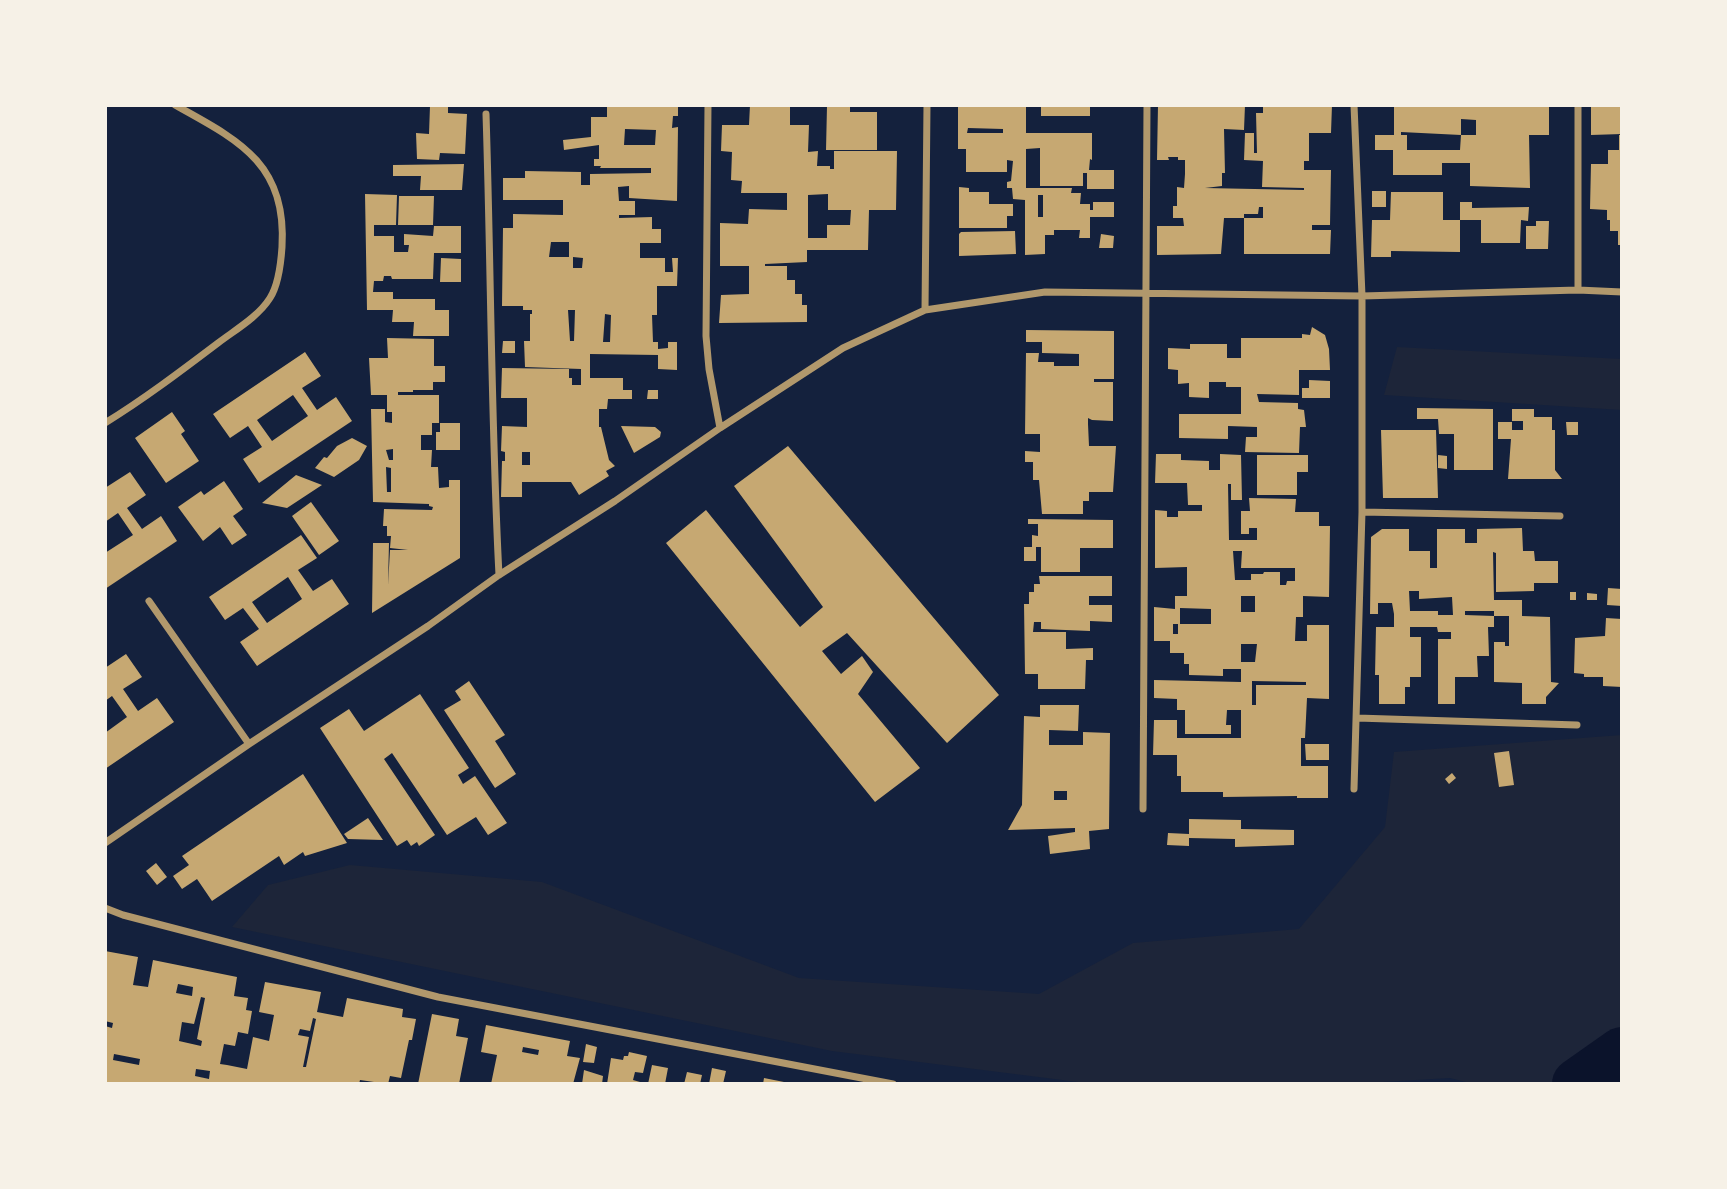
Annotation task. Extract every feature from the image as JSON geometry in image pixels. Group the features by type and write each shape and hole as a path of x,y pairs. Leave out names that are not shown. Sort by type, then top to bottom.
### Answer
{"street":[{"path":"105,424 250,319 270,298 278,276 283,229 276,195 265,170 248,149 229,134 176,105"},
{"path":"708,105 706,336 720,428"},
{"path":"925,310 927,105"},
{"path":"1143,809 1147,105"},
{"path":"1354,105 1362,296 1362,512 1354,789"},
{"path":"1578,105 1578,290"},
{"path":"486,114 494,475 499,575"},
{"path":"105,843 499,575 615,501 720,428 843,348 925,310 1045,292 1362,296 1578,290 1622,292"},
{"path":"1362,512 1560,516"},
{"path":"149,601 249,744"},
{"path":"1357,718 1577,726"},
{"path":"105,908 136,919 438,997 893,1084"}],"shaded area":[{"path":"1397,347 1622,359 1622,410 1384,395"},
{"path":"1622,735 1622,1084 1474,1084 1450,1078 1349,1084 1094,1084 832,1051 232,927 268,885 350,865 542,882 799,978 1039,994 1133,943 1299,929 1385,827 1394,752"}],"building":[{"path":"607,105 678,105 678,116 673,116 672,128 678,127 677,201 629,198 629,186 618,187 619,201 635,201 635,215 619,215 619,218 652,217 652,229 661,229 661,243 640,243 640,258 665,258 665,272 673,272 672,258 678,258 677,286 657,286 657,315 652,315 653,342 658,342 658,349 668,348 668,342 677,342 677,370 658,369 658,355 590,354 590,378 623,378 623,390 632,390 632,399 608,399 607,409 599,409 599,427 609,460 615,466 606,471 609,476 579,495 571,482 522,482 522,497 501,497 502,461 505,461 505,452 501,451 502,426 527,427 527,398 501,398 502,368 569,369 572,385 581,385 581,369 525,367 524,341 530,341 532,310 523,310 523,306 502,306 503,228 513,228 513,214 563,215 563,200 503,200 503,178 525,178 525,171 581,172 581,185 590,185 590,174 651,173 651,168 594,166 594,159 599,159 599,145 564,150 563,140 591,137 591,117 607,117","holes":["625,129 656,130 655,145 624,145","551,242 569,242 569,257 549,257","573,257 583,258 582,268 573,268","568,310 575,310 574,341 570,341","605,314 611,315 610,342 603,342","522,452 530,452 530,465 522,465"]},
{"path":"750,105 790,105 790,125 809,125 808,152 818,151 817,166 830,166 830,169 834,169 834,151 897,151 896,210 869,210 868,250 807,250 807,262 765,264 787,266 787,280 795,280 795,294 802,294 802,305 807,305 807,322 719,323 721,295 749,294 749,266 720,266 720,223 748,224 749,209 787,210 787,193 741,193 742,181 731,180 732,152 721,151 722,125 749,125","holes":["828,194 828,210 851,210 850,225 827,225 827,238 808,238 808,195"]},
{"path":"958,105 1026,105 1026,133 1092,133 1092,160 1090,159 1089,170 1114,170 1114,189 1087,189 1087,173 1083,173 1083,186 1040,186 1040,148 1026,149 1026,188 1072,188 1071,193 1081,193 1080,204 1090,204 1090,210 1093,210 1093,202 1114,202 1114,217 1090,217 1090,238 1079,238 1080,230 1054,230 1054,235 1045,235 1045,254 1025,255 1025,200 1013,199 1012,188 1007,188 1007,182 1011,181 1013,161 1007,160 1007,172 966,172 966,149 958,149","holes":["968,128 1003,129 1003,133 967,133","1038,195 1043,195 1043,217 1038,217"]},
{"path":"1041,105 1090,105 1090,116 1041,116"},
{"path":"1158,105 1245,105 1244,130 1224,129 1225,173 1222,173 1222,186 1205,188 1304,190 1262,187 1263,161 1244,160 1245,133 1254,133 1254,153 1257,153 1256,113 1263,113 1263,105 1332,105 1331,133 1309,133 1309,161 1304,161 1304,170 1331,170 1330,225 1312,225 1312,230 1331,230 1330,254 1244,254 1244,218 1224,218 1221,254 1157,255 1157,226 1184,226 1183,218 1173,218 1173,206 1177,206 1177,187 1184,188 1185,174 1185,160 1168,157 1169,160 1157,160","holes":["1259,207 1263,207 1263,218 1244,218 1244,214 1258,214"]},
{"path":"1394,105 1549,105 1549,135 1529,135 1530,188 1470,186 1470,163 1442,163 1442,175 1393,175 1393,150 1375,150 1375,135 1394,135","holes":["1461,119 1476,120 1476,135 1461,135","1401,132 1461,135 1460,150 1407,150 1407,135 1401,135"]},
{"path":"430,106 448,107 448,113 467,114 465,154 440,153 439,160 417,159 416,133 429,134"},
{"path":"827,106 850,106 850,112 877,112 877,150 826,150"},
{"path":"1591,107 1622,107 1622,134 1591,135"},
{"path":"1619,135 1622,135 1622,245 1618,245 1618,231 1610,231 1607,210 1590,209 1591,164 1608,164 1608,150 1619,150"},
{"path":"464,164 462,190 420,190 421,176 393,176 393,165"},
{"path":"959,187 969,188 969,192 989,192 989,204 1013,204 1013,216 1007,216 1007,228 959,228"},
{"path":"1372,191 1386,191 1386,207 1372,207"},
{"path":"1391,192 1443,192 1443,220 1460,220 1460,252 1391,251 1391,257 1371,257 1372,220 1390,220"},
{"path":"365,194 397,195 396,225 374,225 374,236 394,236 394,252 408,252 409,245 404,245 404,234 433,236 434,226 461,226 461,253 434,253 433,279 392,279 391,276 384,276 383,281 374,281 373,292 393,292 393,299 435,299 435,310 449,310 449,336 413,336 414,322 392,322 393,310 367,310"},
{"path":"399,196 434,196 433,225 398,225"},
{"path":"1460,202 1472,202 1472,208 1529,207 1528,221 1521,220 1520,243 1481,243 1481,220 1460,220"},
{"path":"1536,221 1549,221 1548,249 1526,249 1526,226 1536,226"},
{"path":"1015,231 1016,254 959,256 961,232"},
{"path":"1101,234 1114,236 1113,248 1099,248"},
{"path":"441,258 461,259 461,282 440,282"},
{"path":"1312,327 1325,335 1330,370 1299,370 1299,395 1257,394 1259,402 1298,403 1298,409 1304,410 1306,427 1300,427 1299,453 1245,452 1246,437 1257,437 1257,427 1228,426 1228,439 1179,438 1179,414 1241,414 1241,387 1226,387 1226,382 1209,382 1209,398 1189,397 1189,383 1178,384 1178,370 1168,369 1168,348 1190,349 1190,344 1227,344 1227,358 1241,358 1241,338 1302,338 1302,334 1310,335"},
{"path":"1026,330 1114,331 1114,379 1094,379 1094,382 1113,382 1113,421 1088,418 1089,446 1116,446 1113,492 1089,492 1089,501 1083,501 1083,514 1042,514 1039,480 1033,480 1033,462 1025,462 1025,451 1040,452 1040,434 1025,434 1026,353 1039,353 1038,362 1054,362 1054,366 1079,366 1079,354 1042,353 1042,342 1026,342"},
{"path":"387,338 434,339 434,366 445,366 445,382 433,382 433,390 398,392 398,395 439,395 439,423 432,423 432,435 421,435 421,450 432,450 431,467 438,467 439,488 449,487 449,480 460,480 460,558 372,613 373,543 389,543 388,585 390,550 408,550 390,548 391,536 387,536 387,526 383,526 384,509 432,510 433,507 429,504 373,502 371,409 385,409 385,422 392,423 392,412 387,412 387,395 371,395 369,358 388,358","holes":["393,449 393,460 389,460 386,450","386,467 391,468 391,492 387,492"]},
{"path":"503,341 515,341 515,353 502,353"},
{"path":"305,352 321,376 302,388 317,410 336,397 352,421 259,483 243,459 262,447 248,426 230,438 213,414","holes":["293,395 308,416 272,441 257,420"]},
{"path":"1309,380 1330,381 1330,398 1302,398 1302,388 1309,388"},
{"path":"648,390 658,390 658,399 647,399"},
{"path":"1417,408 1493,409 1493,470 1454,470 1454,434 1439,434 1438,419 1417,419"},
{"path":"1512,409 1534,409 1534,417 1552,417 1552,430 1555,430 1555,470 1562,479 1508,479 1511,439 1498,439 1498,422 1512,422 1512,430 1523,430 1523,421 1512,421"},
{"path":"172,412 185,431 181,434 199,461 166,483 135,438"},
{"path":"1566,422 1578,422 1578,435 1567,435"},
{"path":"440,423 460,423 460,450 436,450 436,432 440,432"},
{"path":"621,426 655,427 661,432 660,437 634,453"},
{"path":"1381,430 1436,430 1438,498 1383,498"},
{"path":"352,438 367,446 359,460 334,477 315,468 337,446"},
{"path":"788,446 999,695 947,743 847,633 822,651 841,674 862,656 873,672 858,694 920,768 875,802 666,543 706,510 800,627 823,607 734,486"},
{"path":"1156,454 1181,454 1181,460 1209,461 1209,470 1220,470 1220,454 1241,455 1242,500 1231,500 1231,484 1228,484 1229,540 1257,540 1257,528 1249,528 1249,534 1241,534 1241,511 1250,511 1249,498 1296,499 1295,512 1319,512 1319,526 1330,526 1329,597 1303,596 1303,617 1296,617 1295,641 1307,641 1307,625 1329,625 1329,699 1307,698 1305,738 1301,738 1301,766 1328,766 1328,798 1223,797 1223,792 1181,792 1181,776 1177,776 1177,755 1153,755 1154,720 1177,720 1177,738 1241,738 1241,710 1227,710 1226,725 1231,725 1231,734 1185,734 1185,710 1177,710 1177,699 1154,698 1154,680 1241,682 1241,669 1223,669 1223,676 1189,675 1189,664 1184,664 1184,653 1170,653 1170,641 1154,641 1154,607 1175,609 1175,596 1187,596 1187,567 1155,568 1155,510 1167,511 1167,517 1178,517 1178,511 1202,511 1202,505 1188,505 1187,483 1155,483","holes":["1233,551 1242,551 1241,568 1295,568 1295,581 1287,581 1286,585 1280,585 1280,572 1251,574 1251,580 1235,580","1241,596 1255,596 1255,612 1241,612","1180,608 1211,609 1211,624 1180,624","1173,624 1178,624 1178,634 1173,634","1241,644 1257,644 1255,662 1241,662","1252,681 1306,682 1306,685 1256,685 1256,705 1252,705"]},
{"path":"1257,455 1308,455 1308,472 1297,472 1297,495 1257,495"},
{"path":"1438,455 1447,456 1447,469 1438,468"},
{"path":"130,472 146,495 127,508 142,529 161,516 177,541 105,589 105,553 133,535 118,513 105,522 105,488"},
{"path":"296,475 322,485 287,508 262,503"},
{"path":"224,481 243,509 233,516 247,535 232,545 220,527 203,541 178,507 201,491 204,495"},
{"path":"311,502 339,541 319,555 292,516"},
{"path":"1028,519 1113,520 1113,548 1080,548 1080,572 1041,572 1041,547 1036,547 1036,561 1024,561 1024,547 1032,547 1032,535 1038,536 1038,524 1028,524"},
{"path":"1522,528 1523,551 1534,551 1535,561 1558,561 1558,583 1534,583 1534,591 1496,592 1496,553 1493,552 1494,600 1522,600 1522,616 1550,617 1551,682 1559,683 1546,697 1546,704 1522,704 1522,683 1494,682 1494,642 1505,642 1505,646 1509,646 1509,616 1494,616 1494,627 1488,627 1489,656 1477,656 1478,677 1455,677 1455,704 1438,704 1438,639 1451,639 1451,632 1438,632 1437,627 1410,627 1410,637 1421,637 1421,677 1410,677 1410,687 1405,687 1405,704 1379,704 1379,675 1375,675 1376,627 1394,627 1394,614 1392,603 1378,603 1378,614 1370,614 1371,537 1382,529 1409,529 1409,551 1430,551 1430,568 1437,568 1437,529 1465,529 1465,543 1477,543 1477,529","holes":["1409,591 1419,591 1419,599 1452,597 1453,615 1438,615 1438,611 1410,611","1465,611 1494,611 1494,616 1465,615"]},
{"path":"301,535 317,558 298,570 313,591 332,579 349,604 257,666 240,642 259,629 243,608 225,620 209,597","holes":["288,577 302,599 267,623 252,602"]},
{"path":"1039,576 1112,576 1112,596 1089,596 1089,605 1112,605 1112,622 1090,621 1090,631 1041,629 1041,622 1034,622 1033,632 1066,632 1066,649 1093,648 1093,660 1086,660 1085,689 1038,689 1038,674 1025,674 1024,604 1029,604 1029,592 1034,592 1034,584 1040,584"},
{"path":"1608,588 1622,589 1622,606 1607,605"},
{"path":"1570,592 1576,592 1576,600 1570,600"},
{"path":"1587,593 1597,594 1597,600 1587,600"},
{"path":"1606,618 1622,619 1622,687 1603,686 1603,677 1584,677 1584,674 1574,673 1575,638 1605,636"},
{"path":"126,654 142,677 123,689 138,711 157,698 174,722 105,769 105,733 127,717 112,696 105,701 105,668"},
{"path":"469,681 505,735 495,741 516,774 495,788 444,710 461,700 455,691"},
{"path":"420,694 469,768 458,775 463,784 475,776 507,823 488,835 476,817 447,835 392,753 384,759 435,835 419,846 417,842 411,846 407,840 397,846 320,728 349,709 364,731"},
{"path":"1040,705 1079,705 1078,731 1049,730 1049,745 1083,745 1083,732 1110,733 1109,829 1089,831 1090,849 1050,854 1048,836 1075,832 1075,828 1008,830 1022,805 1024,716 1040,717","holes":["1054,791 1067,791 1067,800 1054,800"]},
{"path":"1305,744 1329,744 1329,760 1306,760"},
{"path":"1509,751 1514,785 1499,787 1494,753"},
{"path":"1452,773 1456,778 1449,784 1445,779"},
{"path":"303,774 347,843 305,856 303,852 284,865 279,856 212,901 197,879 182,889 173,876 189,865 182,856"},
{"path":"368,818 383,840 348,839 344,834"},
{"path":"1189,819 1241,820 1241,829 1294,830 1294,845 1235,847 1235,839 1189,838 1189,846 1167,845 1168,833 1189,834"},
{"path":"156,863 167,877 157,885 146,871"},
{"path":"105,951 138,957 133,985 148,987 153,960 237,977 234,996 248,998 246,1010 252,1011 248,1034 238,1032 235,1046 224,1044 220,1064 247,1069 253,1037 269,1041 274,1015 259,1012 265,982 321,992 317,1012 343,1017 347,998 403,1009 402,1017 416,1019 401,1078 390,1076 388,1084 360,1080 359,1084 105,1084 105,1026 112,1028 113,1023 105,1021","holes":["178,984 193,987 192,996 176,993","201,997 205,998 197,1039 202,1041 201,1046 179,1041 182,1022 194,1024","313,1018 316,1019 306,1067 303,1067 309,1037 298,1035 300,1029 310,1031","114,1054 140,1059 139,1065 113,1060","196,1069 210,1071 209,1079 195,1076"]},
{"path":"432,1014 459,1019 456,1036 468,1038 459,1084 418,1084"},
{"path":"486,1025 570,1041 567,1056 580,1058 573,1084 491,1084 497,1055 481,1052","holes":["523,1047 539,1050 538,1055 522,1052"]},
{"path":"586,1044 597,1047 594,1063 583,1062"},
{"path":"629,1052 647,1056 643,1073 635,1072 633,1080 647,1084 607,1084 611,1058 623,1060"},
{"path":"652,1065 668,1068 665,1084 648,1084"},
{"path":"712,1068 726,1071 723,1084 709,1084"},
{"path":"584,1070 603,1076 602,1084 582,1084"},
{"path":"687,1072 702,1075 700,1084 684,1084"},
{"path":"764,1078 789,1083 789,1084 763,1084"}],"waterway":[{"path":"1578,1084 1622,1053"}]}
